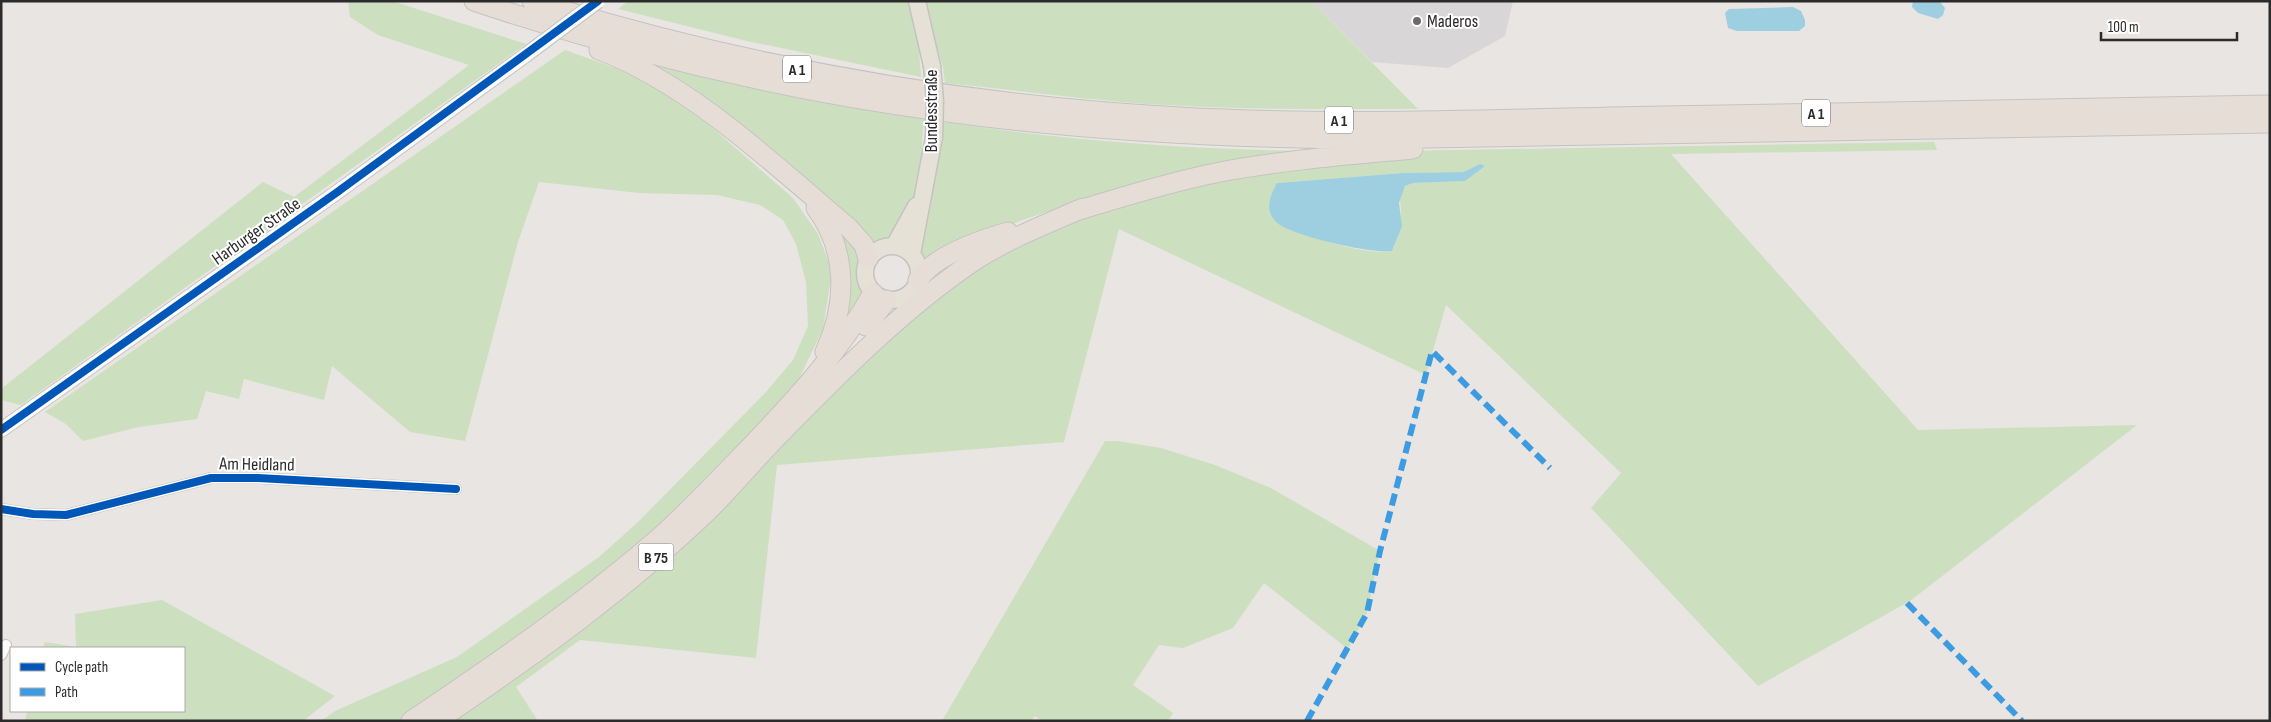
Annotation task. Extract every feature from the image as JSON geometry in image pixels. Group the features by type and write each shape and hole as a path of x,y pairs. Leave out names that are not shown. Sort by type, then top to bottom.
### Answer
{"highway":[{"name":"A 1","path":"532,1 656,37 810,71 902,88 1061,108 1181,117 1425,120 2270,105"},
{"name":"A 1","path":"475,2 591,37 713,69 821,91 939,111 1064,125 1182,134 1330,138 2270,124"},
{"path":"475,2 521,25 610,54 652,74 734,132 781,170 857,236 864,245 868,259"},
{"path":"918,280 939,261 984,240 1153,188 1246,168 1431,147 1504,136"},
{"path":"772,434 823,357 837,321 842,293 841,268 829,228 811,202 781,170"},
{"path":"772,434 911,309 951,278 1002,244 1083,208"},
{"name":"B 75","path":"437,721 550,642 623,586 710,509 772,434 836,349 880,297"},
{"name":"B 75","path":"411,721 536,636 600,587 660,536 772,434"}],"main road":[{"name":"Bundesstraße","path":"912,254 934,137 935,101 932,66 917,1"},
{"path":"894,246 924,191"},
{"path":"894,246 912,254 918,265 918,280 908,295 898,300 880,297 868,287 864,275 868,259 879,248 894,246"}],"street":[{"name":"Harburger Straße","path":"1,430 336,193 598,1"},
{"name":"Am Heidland","path":"1,509 33,514 66,516 211,478 251,478 456,489"}],"shaded area":[{"path":"1311,1 1513,1 1505,36 1448,68 1372,62"}],"green space":[{"path":"348,1 392,1 526,44 21,405 1,400 1,389 263,182 294,197 469,65 378,35 350,17"},
{"path":"628,1 907,1 918,38 921,77 747,41 618,9"},
{"path":"924,1 1311,1 1418,109 1274,109 1157,104 1096,100 945,83 943,68"},
{"path":"565,50 621,70 654,85 709,125 793,198 818,234 832,271 823,329 793,391 644,543 542,624 403,721 321,721 335,711 457,657 599,557 638,522 765,393 793,360 808,326 806,282 796,244 783,220 760,205 717,195 639,193 539,182 518,242 465,441 410,432 332,366 324,400 244,379 239,399 206,391 197,419 139,427 83,441 66,424 45,412"},
{"path":"638,61 721,81 805,98 889,114 973,126 1143,144 1228,149 1314,151 1164,181 1066,206 1017,222 970,241 924,263 921,261 918,249 939,152 941,151 943,130 923,127 922,147 926,149 917,192 896,238 871,247"},
{"path":"1934,142 1937,150 1671,154 1918,430 2137,425 1910,601 1758,686 1591,508 1621,473 1446,305 1426,375 1119,229 1064,442 777,465 756,658 580,640 516,687 538,721 448,721 877,346 986,258 1122,202 1291,166 1399,151","holes":["1480,164 1465,181 1413,183 1405,186 1400,198 1401,221 1392,251 1380,252 1341,245 1291,230 1277,183 1403,173 1465,172"]},
{"path":"830,218 857,242 862,259 859,275 864,292 846,328"},
{"path":"1105,441 1118,441 1161,448 1215,465 1271,488 1380,551 1367,613 1348,649 1264,583 1233,628 1183,648 1159,645 1133,685 1173,713 1168,721 1042,721 1035,716 1031,721 942,721"},
{"path":"162,600 335,696 303,721 25,721 27,712 185,712 185,647 76,647 75,614"},
{"path":"45,642 76,647 43,647"}],"water":[{"path":"1913,1 1940,2 1945,8 1943,15 1938,19 1918,13 1912,7"},
{"path":"1793,7 1801,11 1805,20 1805,26 1799,31 1737,31 1728,28 1725,13 1729,9"},
{"path":"1480,164 1485,166 1465,181 1413,183 1405,186 1399,203 1402,226 1392,251 1350,247 1314,238 1284,227 1276,222 1270,213 1270,198 1277,183 1403,173 1464,172"}],"marked path":[{"path":"1307,721 1367,613 1380,551 1432,351 1550,468"},
{"path":"1907,603 2022,721"}],"cycle path":[{"path":"1,430 336,193 598,1"},
{"path":"1,509 33,514 66,515 211,478 258,478 456,489"}],"place":[{"name":"Maderos","path":"1417,21"}]}
